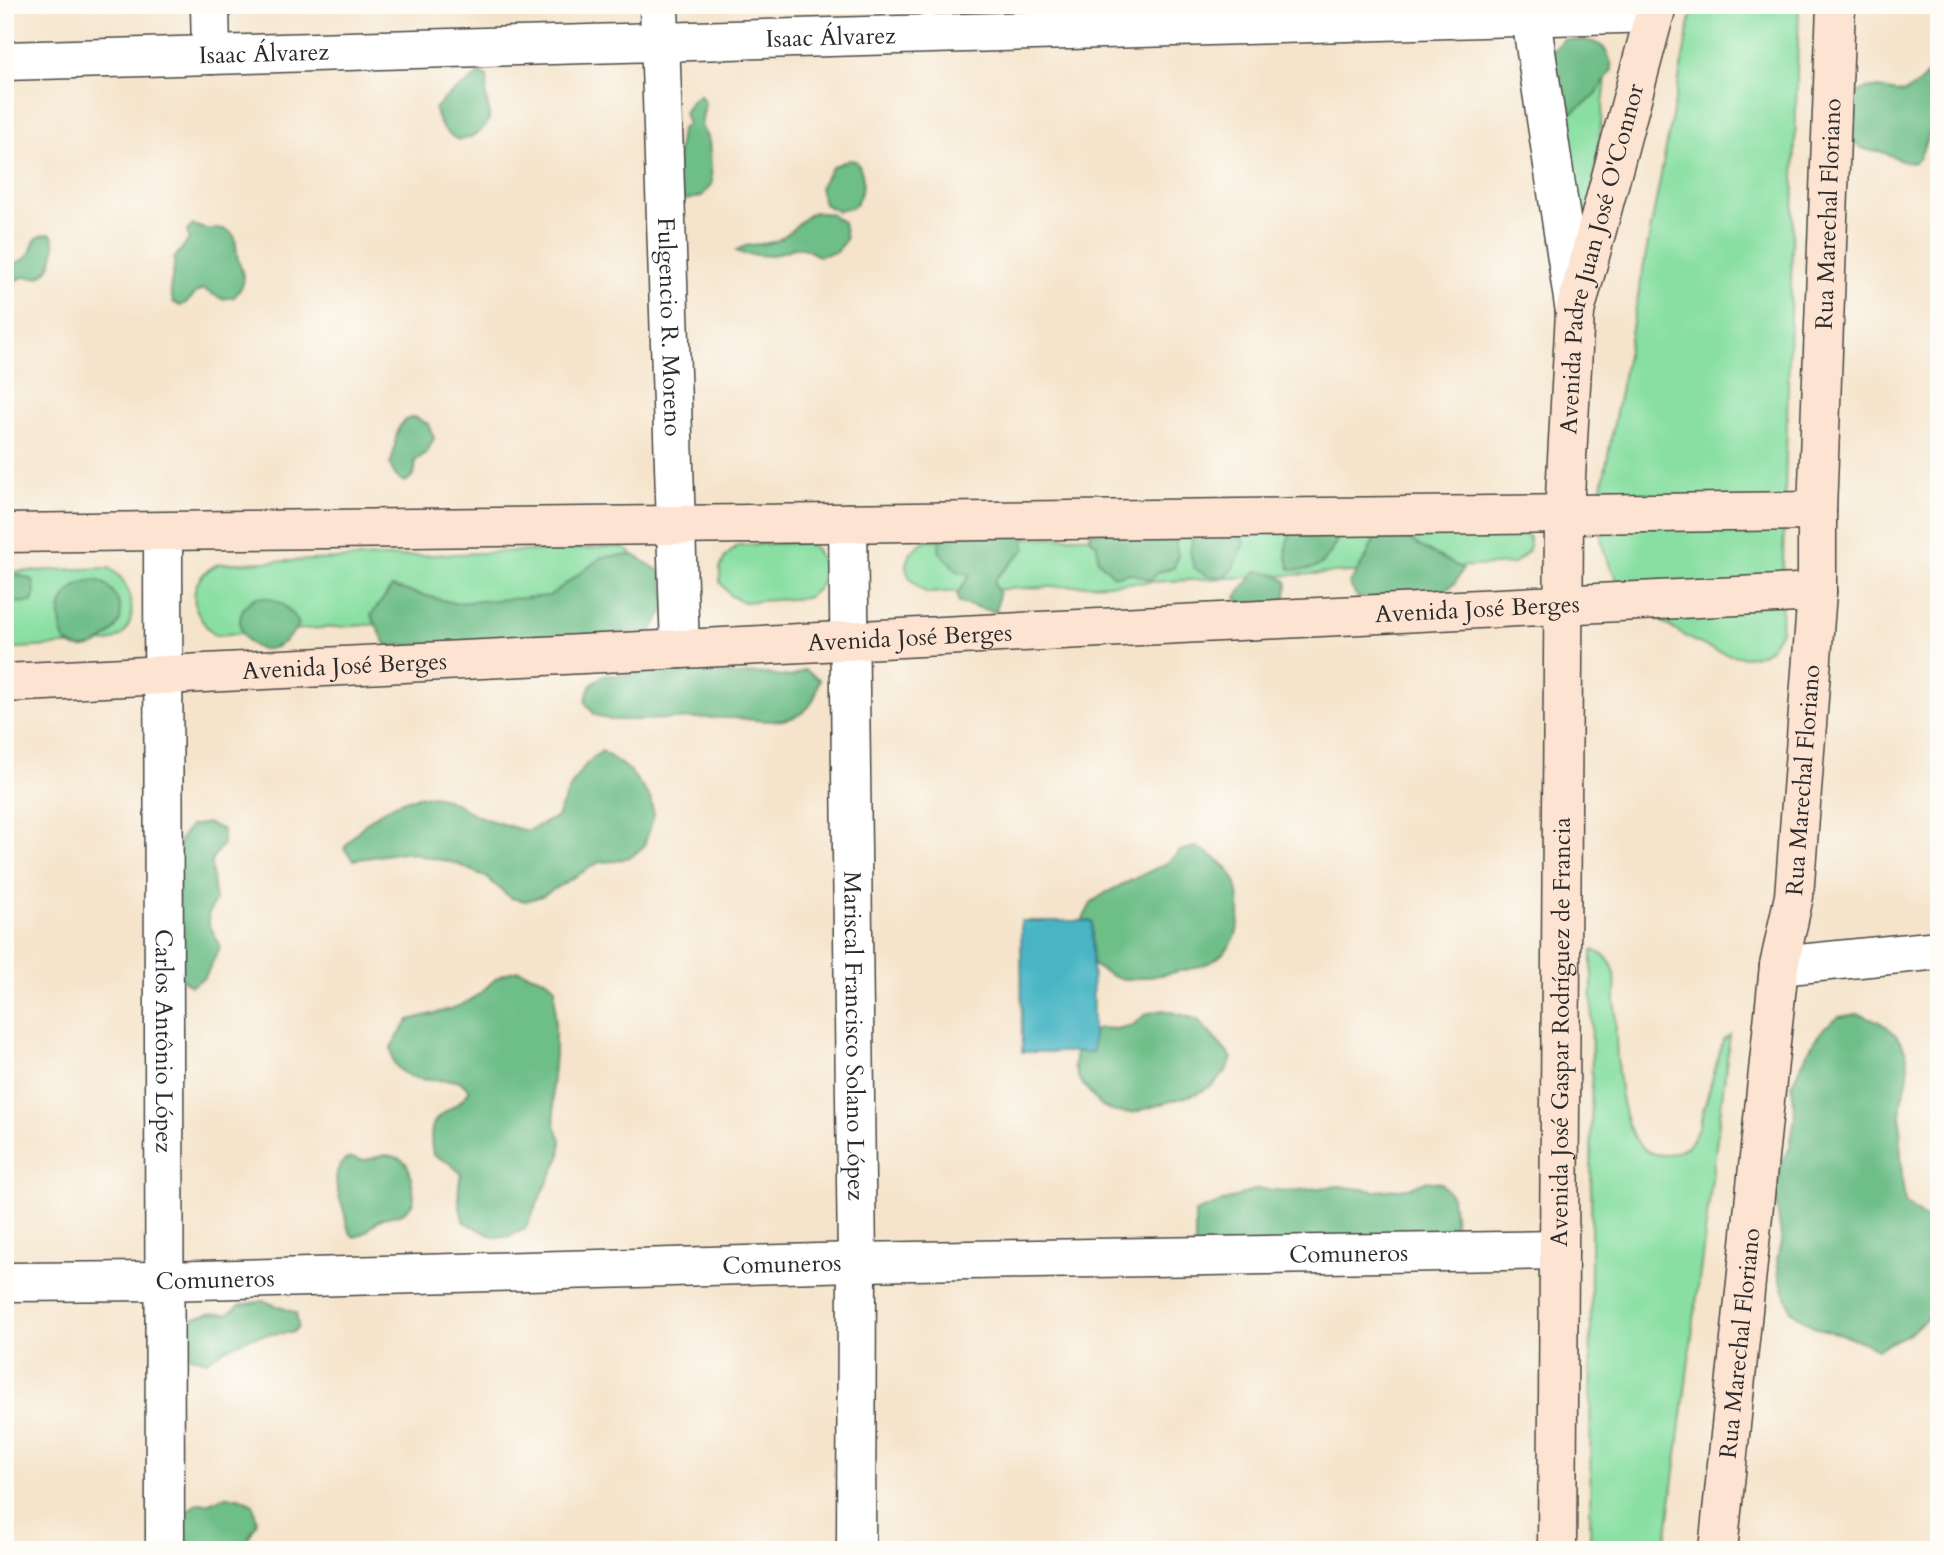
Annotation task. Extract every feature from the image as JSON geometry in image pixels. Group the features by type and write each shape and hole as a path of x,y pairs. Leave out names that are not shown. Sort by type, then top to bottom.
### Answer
{"main road":[{"name":"Rua Marechal Floriano","path":"1718,1550 1779,966 1794,896 1817,592 1817,511 1836,5"},
{"name":"Avenida Padre Juan José O'Connor","path":"1564,514 1575,312 1656,9"},
{"path":"5,533 1817,511"},
{"name":"Avenida José Gaspar Rodríguez de Francia","path":"1557,1550 1564,514"},
{"name":"Avenida José Berges","path":"5,683 1817,592"}],"street":[{"path":"210,5 211,55"},
{"name":"Isaac Álvarez","path":"5,61 211,55 660,24 1656,9"},
{"path":"1529,11 1575,312"},
{"name":"Fulgencio R. Moreno","path":"660,24 680,649"},
{"name":"Mariscal Francisco Solano López","path":"848,523 858,1262 856,1550"},
{"name":"Carlos Antônio López","path":"163,532 165,1550"},
{"path":"1779,966 1939,950"},
{"name":"Comuneros","path":"5,1282 164,1281 858,1262 1559,1250"}],"green space":[{"path":"1693,5 1799,5 1781,630 1765,652 1745,657 1726,654 1685,636 1647,610 1617,579 1605,553 1601,536 1601,492"},
{"path":"1564,39 1597,43 1607,52 1612,70 1594,97 1573,112 1555,107 1553,51"},
{"path":"1564,60 1608,62 1574,351 1575,219"},
{"path":"1939,64 1939,125 1931,129 1919,159 1908,162 1865,149 1855,143 1849,134 1847,116 1850,103 1856,94 1873,88 1906,92"},
{"path":"480,73 488,79 488,122 478,133 458,140 442,128 435,109"},
{"path":"700,95 705,103 701,126 709,141 712,183 702,196 686,200 672,193 681,129 688,124 684,113 692,100"},
{"path":"848,160 856,161 862,173 862,190 853,207 837,211 824,204 820,187 832,167"},
{"path":"814,212 830,214 843,222 846,239 836,252 819,256 803,248 794,248 770,256 736,251 746,246 778,240"},
{"path":"193,225 205,229 224,229 234,236 244,279 242,287 234,297 222,299 203,289 180,306 173,302 170,289 174,259 189,239 187,231"},
{"path":"51,234 54,252 47,270 37,277 25,277 5,283 5,265 23,260 38,237"},
{"path":"414,417 428,424 434,438 427,452 415,461 414,473 405,482 395,475 390,464 401,424"},
{"path":"941,516 1027,535 1024,543 1026,548 996,578 994,584 999,594 996,612 959,603 957,595 970,575 957,571 939,551"},
{"path":"1298,524 1341,531 1328,556 1318,566 1310,569 1290,569 1288,562 1288,540"},
{"path":"1380,526 1396,529 1421,547 1463,569 1455,583 1443,592 1358,598 1349,584 1367,556"},
{"path":"1235,527 1244,541 1239,556 1225,577 1208,576 1194,568 1190,552 1193,535"},
{"path":"1522,528 1529,539 1530,548 1513,564 927,593 912,580 906,566 911,553 926,540"},
{"path":"1183,530 1175,540 1178,555 1174,568 1158,572 1151,580 1130,573 1114,576 1098,560 1097,544 1090,539 1090,532"},
{"path":"805,543 815,548 823,563 824,577 818,589 806,598 743,602 731,596 720,582 720,568 725,557 738,545"},
{"path":"621,547 630,552 641,566 626,608 215,635 200,617 194,598 200,579 218,564"},
{"path":"634,555 661,572 667,605 651,632 387,646 371,615 392,587 454,603 549,596 602,557"},
{"path":"109,568 122,580 130,598 129,625 121,636 109,642 5,649 5,572"},
{"path":"1256,571 1272,573 1287,581 1285,614 1246,612 1236,597"},
{"path":"18,575 33,580 35,593 32,602 5,603 5,576"},
{"path":"97,580 108,586 116,596 120,621 110,634 96,644 81,648 73,646 65,641 62,635 60,616 63,600 80,584"},
{"path":"257,597 282,604 299,624 284,641 270,649 257,648 248,641 242,630 240,618 245,606"},
{"path":"687,670 791,677 805,670 819,679 815,697 809,707 794,717 779,721 738,718 611,720 595,715 585,702 590,686 602,676"},
{"path":"602,751 630,771 650,798 654,815 644,846 632,856 600,862 542,896 526,901 511,898 486,877 455,863 403,852 354,860 344,849 375,817 402,801 417,797 446,799 480,817 527,831 557,817 580,772"},
{"path":"207,823 223,830 223,844 213,857 211,865 215,900 208,915 209,924 220,947 205,977 191,986 174,972 180,839 190,826"},
{"path":"1196,847 1223,864 1234,878 1239,905 1238,924 1234,939 1226,950 1216,959 1197,967 1125,979 1102,971 1089,961 1076,932 1092,902 1167,863 1180,851"},
{"path":"1592,950 1608,960 1615,974 1620,1090 1633,1136 1646,1150 1666,1155 1688,1146 1699,1126 1723,1041 1730,1035 1665,1550 1590,1550"},
{"path":"518,970 547,980 555,987 552,1088 555,1125 561,1140 560,1157 525,1229 510,1236 494,1237 464,1222 459,1198 461,1173 448,1162 433,1155 431,1139 435,1120 455,1106 470,1090 458,1080 424,1080 407,1075 394,1062 391,1047 409,1020 465,1003 496,978"},
{"path":"1163,1010 1197,1019 1232,1058 1225,1073 1213,1085 1198,1093 1132,1113 1115,1112 1100,1105 1080,1081 1074,1066 1076,1050 1086,1037 1099,1028 1116,1029 1133,1025 1146,1014"},
{"path":"1857,1014 1869,1017 1889,1029 1897,1036 1907,1056 1906,1083 1901,1102 1901,1167 1905,1203 1939,1229 1939,1309 1908,1334 1878,1349 1848,1336 1817,1328 1791,1310 1779,1277 1777,1259 1782,1243 1775,1194 1782,1162 1790,1148 1795,1116 1792,1083 1814,1041 1825,1027 1839,1017"},
{"path":"386,1155 403,1160 408,1167 413,1203 403,1213 385,1217 363,1234 354,1237 348,1227 337,1190 337,1171 347,1159 365,1160"},
{"path":"1425,1181 1441,1183 1452,1197 1456,1233 1406,1265 1356,1274 1272,1263 1292,1275 1199,1261 1195,1244 1195,1212 1257,1189 1289,1191 1339,1186 1376,1191 1409,1188"},
{"path":"264,1301 296,1313 298,1327 292,1333 268,1334 247,1339 207,1361 190,1356 183,1340 187,1324 194,1318 210,1313 227,1314 240,1305"},
{"path":"223,1497 239,1497 253,1504 257,1522 250,1536 235,1547 214,1543 184,1550 182,1523 186,1513 198,1503 207,1504"}],"water":[{"path":"1021,921 1092,921 1093,1052 1022,1052"}]}
